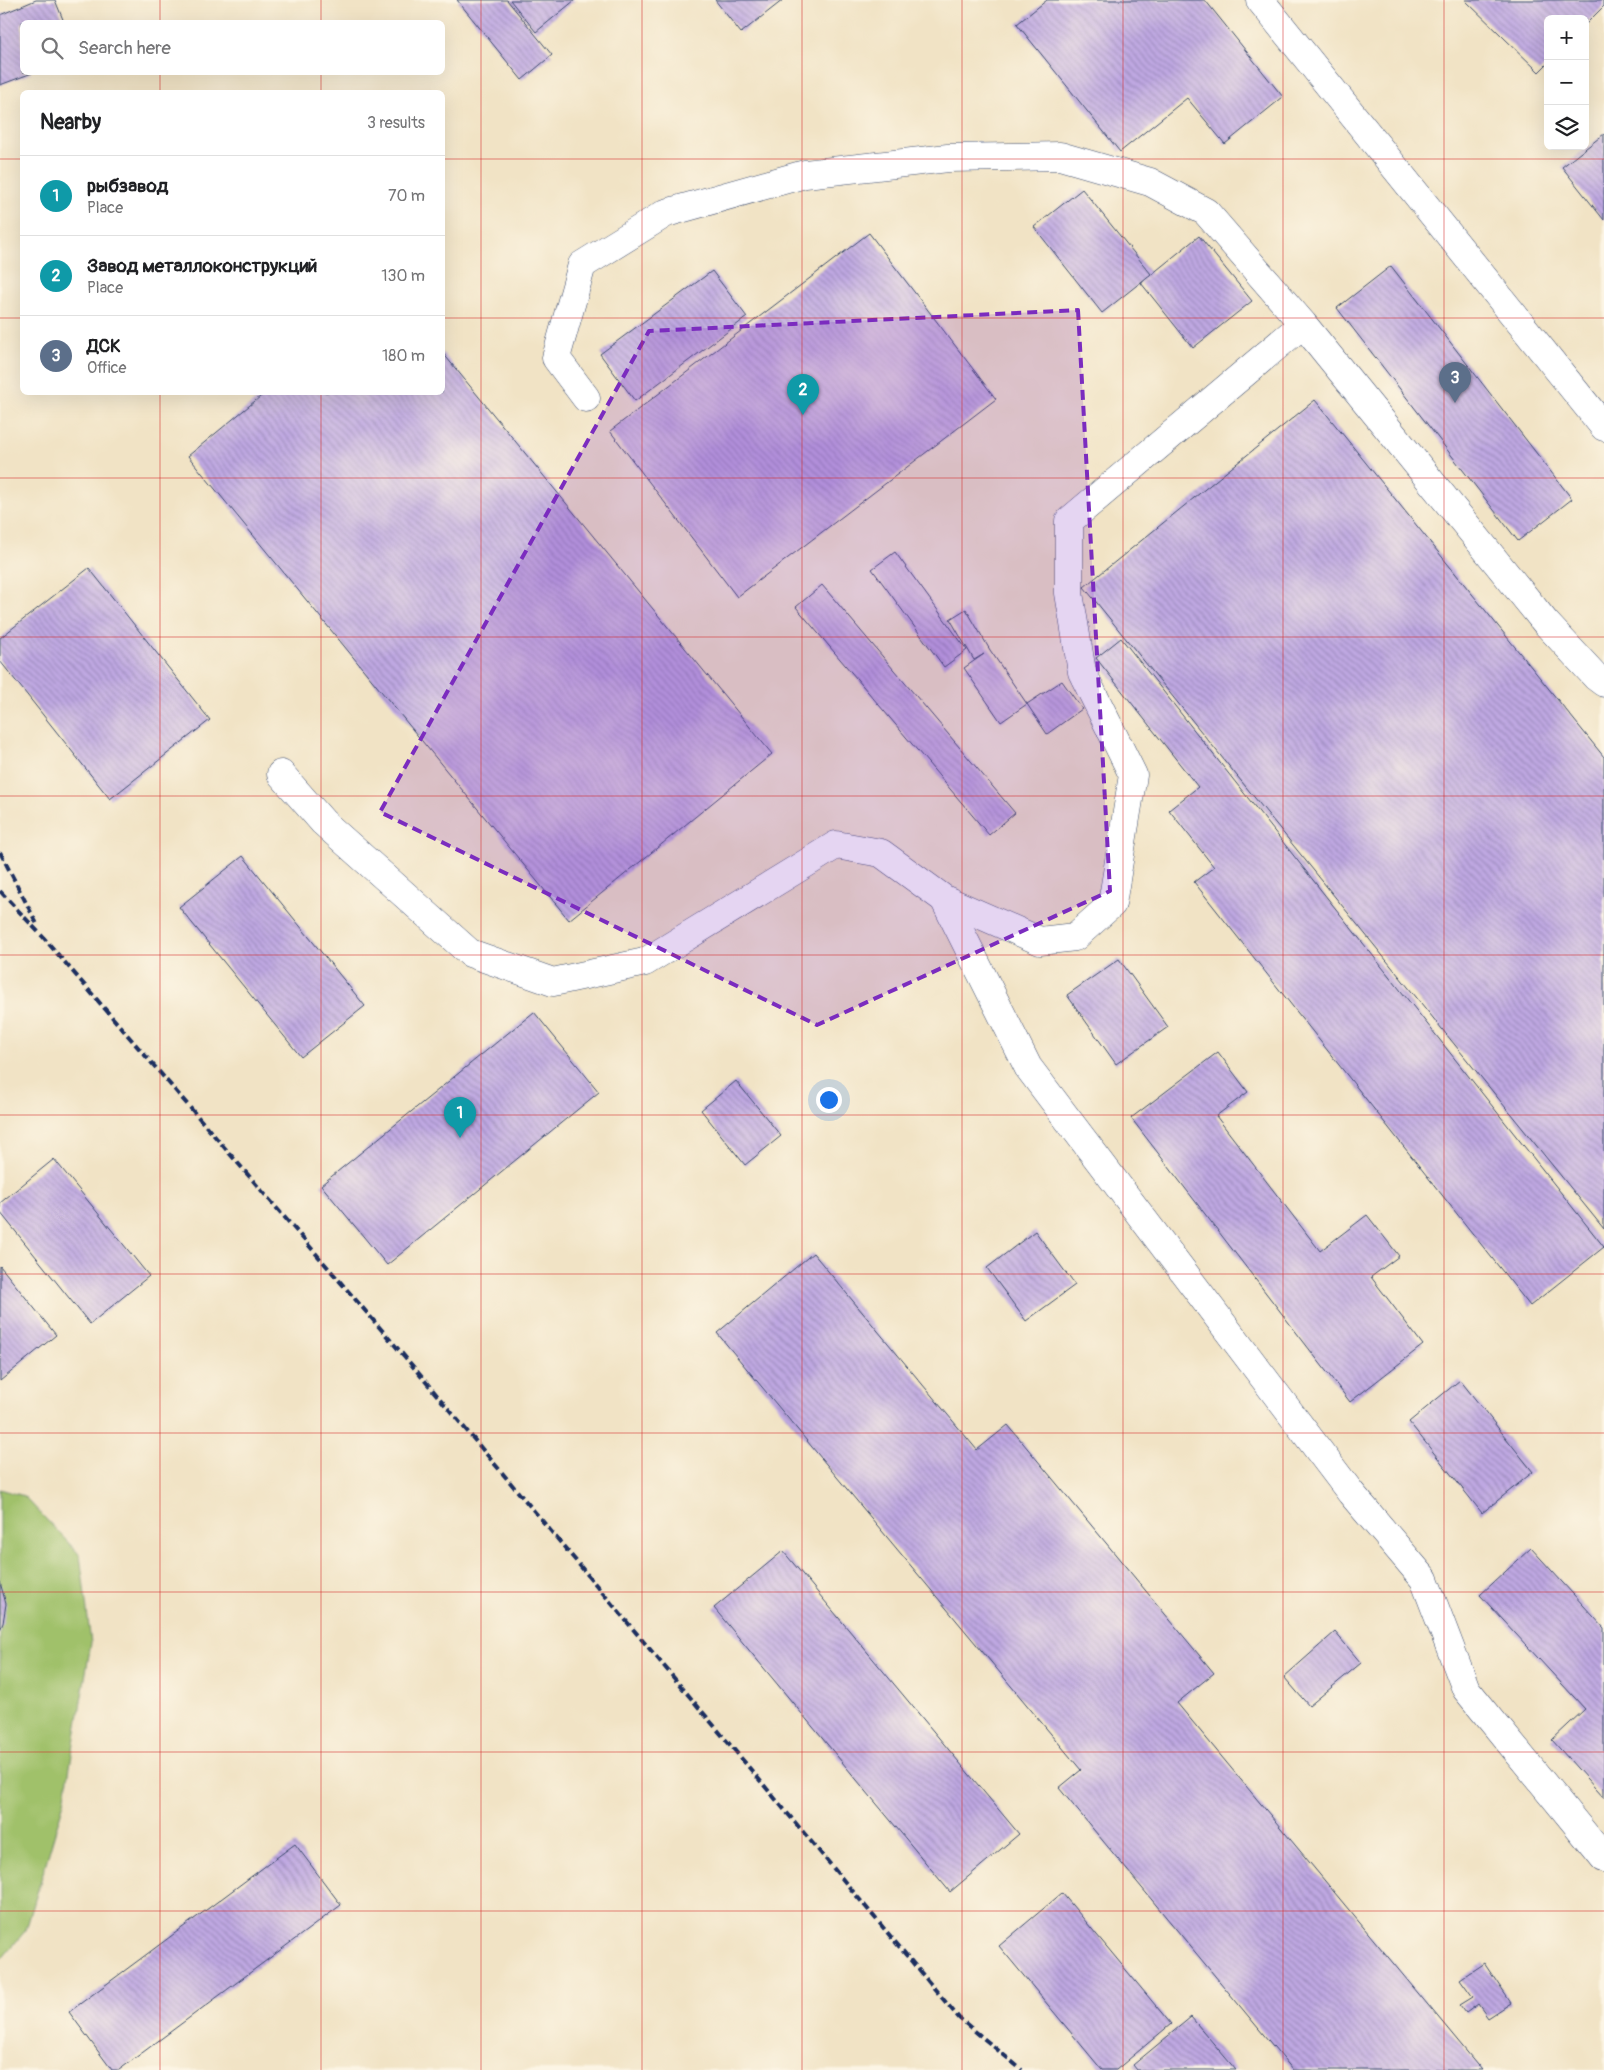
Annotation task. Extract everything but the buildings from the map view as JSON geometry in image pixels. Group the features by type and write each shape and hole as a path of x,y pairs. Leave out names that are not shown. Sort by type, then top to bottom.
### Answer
{"lane":[{"path":"1260,0 1604,427"},
{"path":"586,398 556,358 582,265 666,213 805,174 948,158 1060,156 1150,182 1206,212 1303,324 1545,622 1596,677 1604,683"},
{"path":"281,774 323,822 470,953 553,982 645,962 836,845 881,853 944,899 1040,941 1075,937 1112,904 1133,775 1082,672 1069,593 1069,521 1303,324"},
{"path":"944,899 1028,1067 1351,1493 1424,1579 1466,1689 1604,1858"}],"highlighted area":[{"path":"1078,310 1110,891 817,1025 380,812 649,331"}],"green space":[{"path":"0,1489 24,1496 80,1555 91,1643 64,1802 26,1930 0,1961"}],"railway":[{"path":"0,852 38,926"},
{"path":"0,891 43,937 405,1357 959,2018 1022,2070"}],"place":[{"name":"ДСК","path":"1455,403"},
{"name":"Завод металлоконструкций","path":"803,415"},
{"name":"рыбзавод","path":"460,1138"}]}
